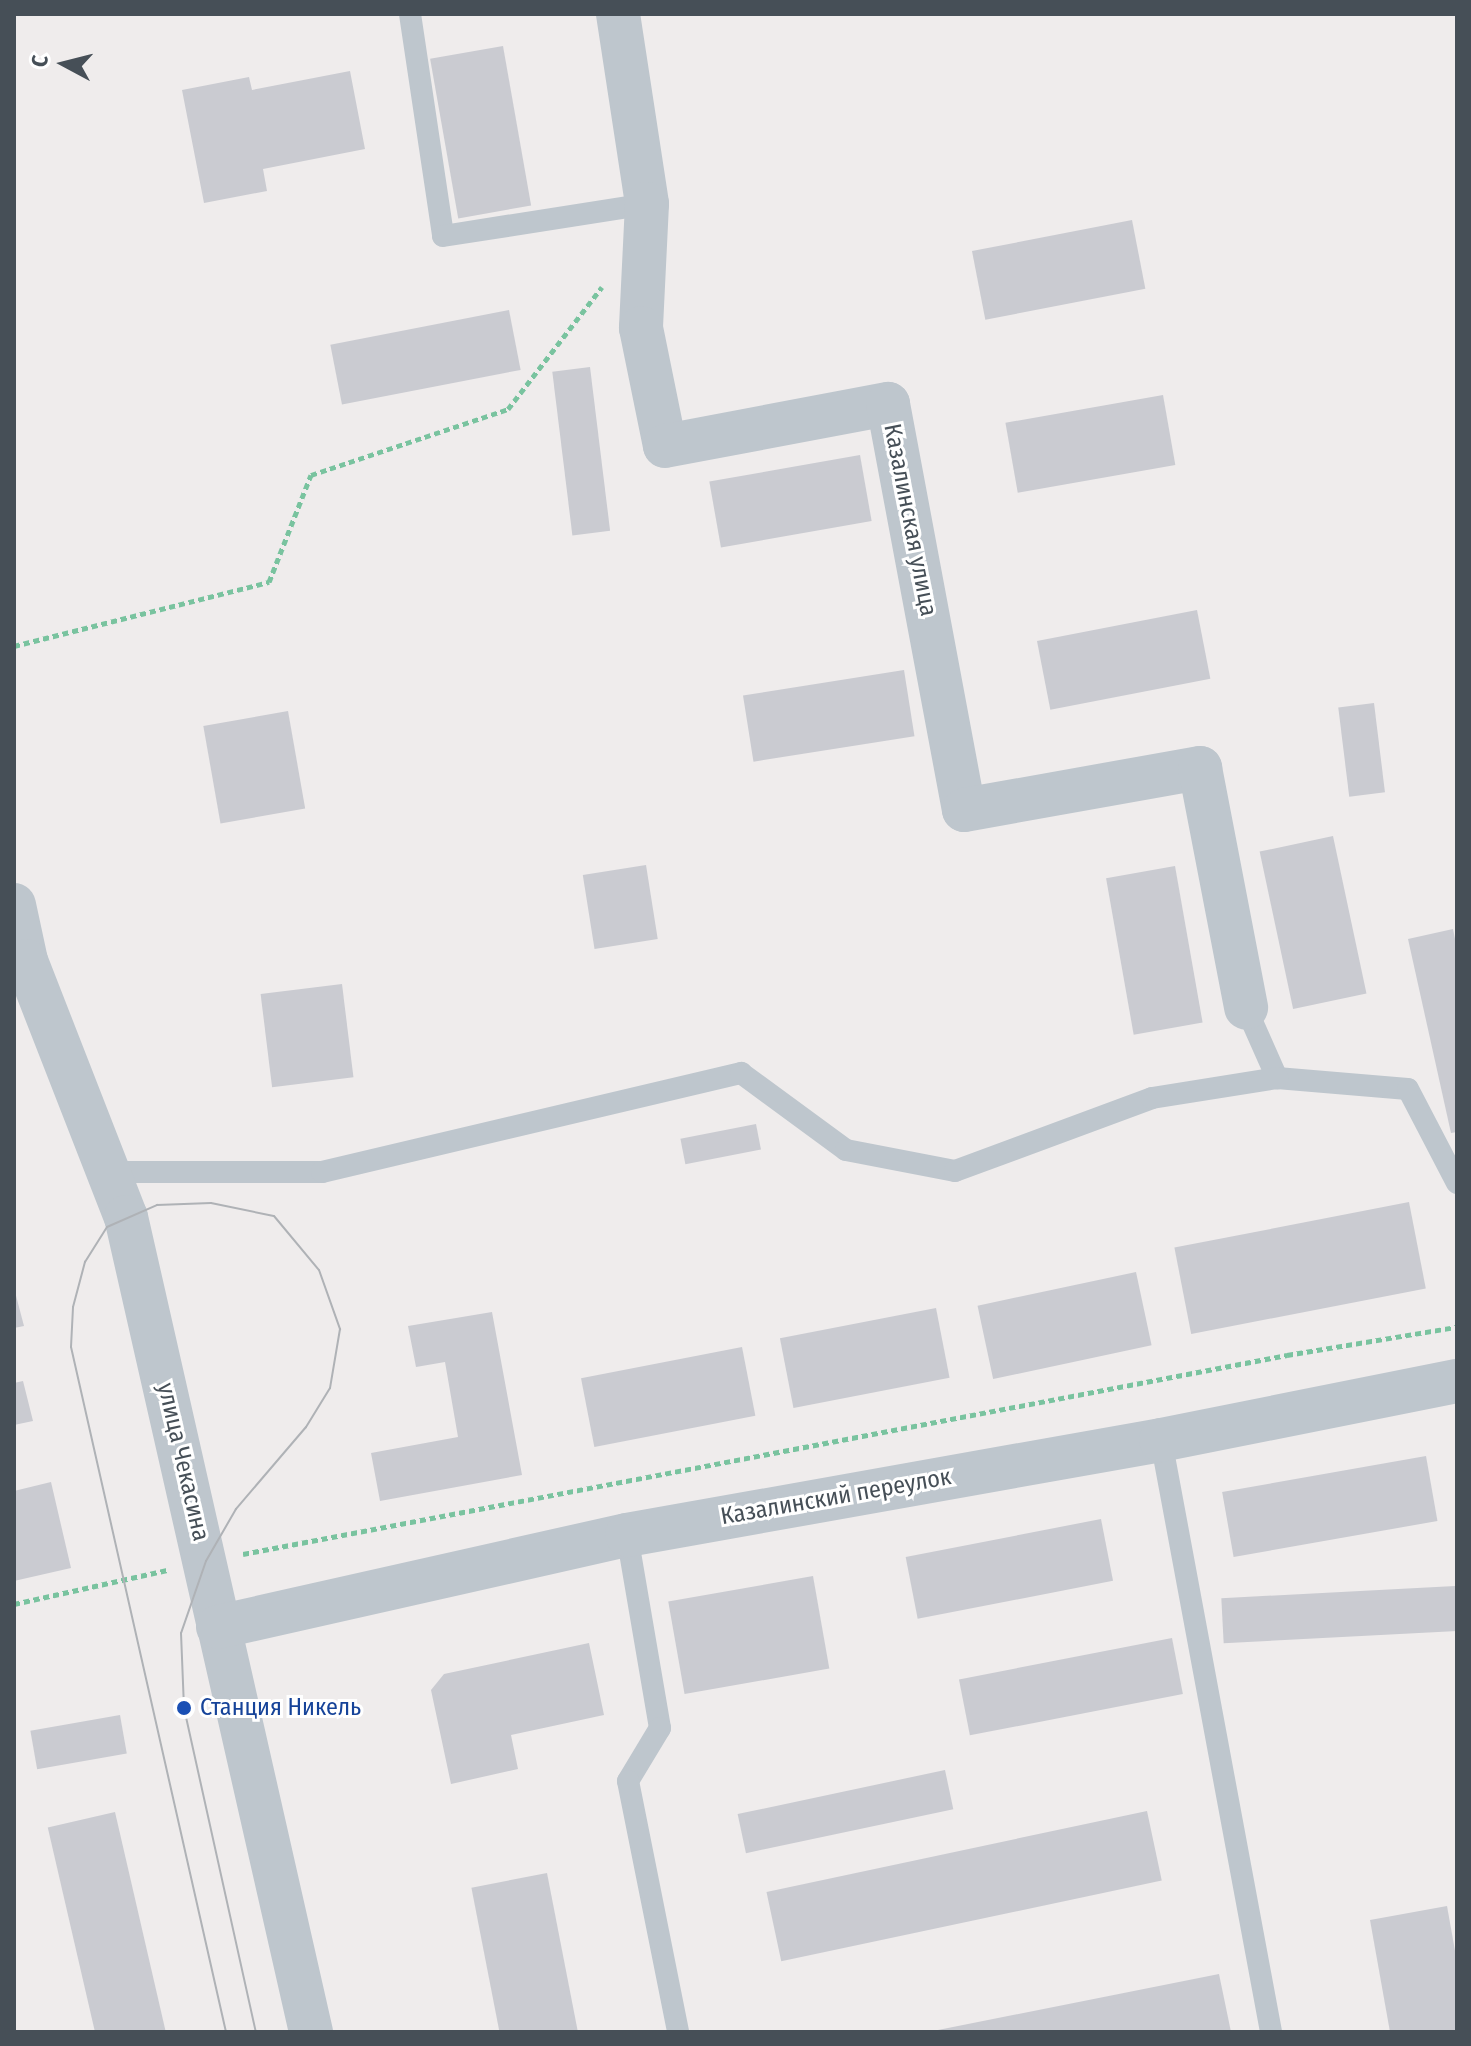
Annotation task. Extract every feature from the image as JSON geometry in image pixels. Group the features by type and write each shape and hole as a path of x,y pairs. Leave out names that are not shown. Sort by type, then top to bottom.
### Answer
{"street":[{"name":"Казалинская улица","path":"618,14 647,204 641,328 665,446 888,404 964,810 1200,768 1246,1008"},
{"name":"улица Чекасина","path":"14,905 26,961 126,1217 311,2032"},
{"name":"Казалинский переулок","path":"218,1627 627,1535 1161,1440 1457,1381"}],"lane":[{"path":"410,14 443,236 647,204"},
{"path":"1246,1008 1277,1078"},
{"path":"108,1172 322,1172 741,1073 846,1150 955,1171 1152,1098 1277,1078 1408,1089 1457,1183"},
{"path":"1161,1440 1271,2032"},
{"path":"627,1535 660,1728 628,1781 678,2032"}],"path":[{"path":"14,646 269,582 311,475 508,409 609,277"},
{"path":"14,1604 206,1561 1287,1355 1457,1327"}],"building":[{"path":"503,46 531,206 458,218 430,59"},
{"path":"350,71 365,149 263,169 267,191 204,203 182,90 249,77 252,90"},
{"path":"1132,220 1145,289 985,320 972,251"},
{"path":"509,310 521,370 342,405 330,345"},
{"path":"590,367 610,531 572,535 552,372"},
{"path":"1163,395 1175,465 1018,493 1005,423"},
{"path":"860,455 872,521 721,548 709,482"},
{"path":"1197,610 1210,679 1050,710 1037,641"},
{"path":"904,670 914,736 753,762 743,695"},
{"path":"1374,703 1385,792 1349,797 1338,707"},
{"path":"288,711 305,808 220,823 203,726"},
{"path":"1333,836 1366,993 1293,1009 1260,852"},
{"path":"646,865 658,939 595,949 583,875"},
{"path":"1175,866 1203,1023 1134,1035 1106,878"},
{"path":"1453,929 1457,949 1457,1132 1451,1133 1408,939"},
{"path":"342,984 353,1077 272,1087 261,994"},
{"path":"756,1124 761,1150 685,1164 680,1139"},
{"path":"1409,1202 1426,1288 1191,1334 1174,1248"},
{"path":"1136,1272 1152,1345 993,1379 978,1306"},
{"path":"14,1288 24,1326 14,1328"},
{"path":"936,1308 950,1378 793,1408 780,1338"},
{"path":"492,1312 522,1475 380,1501 371,1453 458,1437 445,1362 416,1367 408,1326"},
{"path":"742,1347 755,1416 594,1447 581,1378"},
{"path":"23,1381 33,1421 14,1425 14,1383"},
{"path":"1426,1456 1437,1521 1234,1557 1222,1492"},
{"path":"51,1482 71,1568 14,1581 14,1491"},
{"path":"1101,1519 1113,1581 918,1619 906,1557"},
{"path":"813,1576 829,1669 685,1694 668,1602"},
{"path":"1455,1586 1457,1631 1224,1643 1221,1598"},
{"path":"1172,1638 1183,1694 970,1735 959,1679"},
{"path":"589,1643 604,1715 511,1735 518,1769 451,1784 431,1690 444,1674"},
{"path":"120,1715 127,1753 37,1769 30,1731"},
{"path":"945,1770 953,1809 746,1853 738,1814"},
{"path":"1147,1811 1162,1880 781,1961 767,1892"},
{"path":"115,1812 166,2031 95,2032 48,1828"},
{"path":"547,1873 578,2032 499,2032 471,1888"},
{"path":"1447,1906 1457,1962 1457,2032 1390,2032 1370,1920"},
{"path":"1219,1974 1231,2032 933,2031"}],"tram line":[{"path":"226,2032 71,1347 73,1307 85,1262 107,1227 157,1205 211,1203 274,1216 319,1270 340,1329 330,1388 306,1427 236,1509 206,1561 181,1633 184,1708 256,2032"}],"place":[{"name":"Станция Никель","path":"184,1708"}]}
